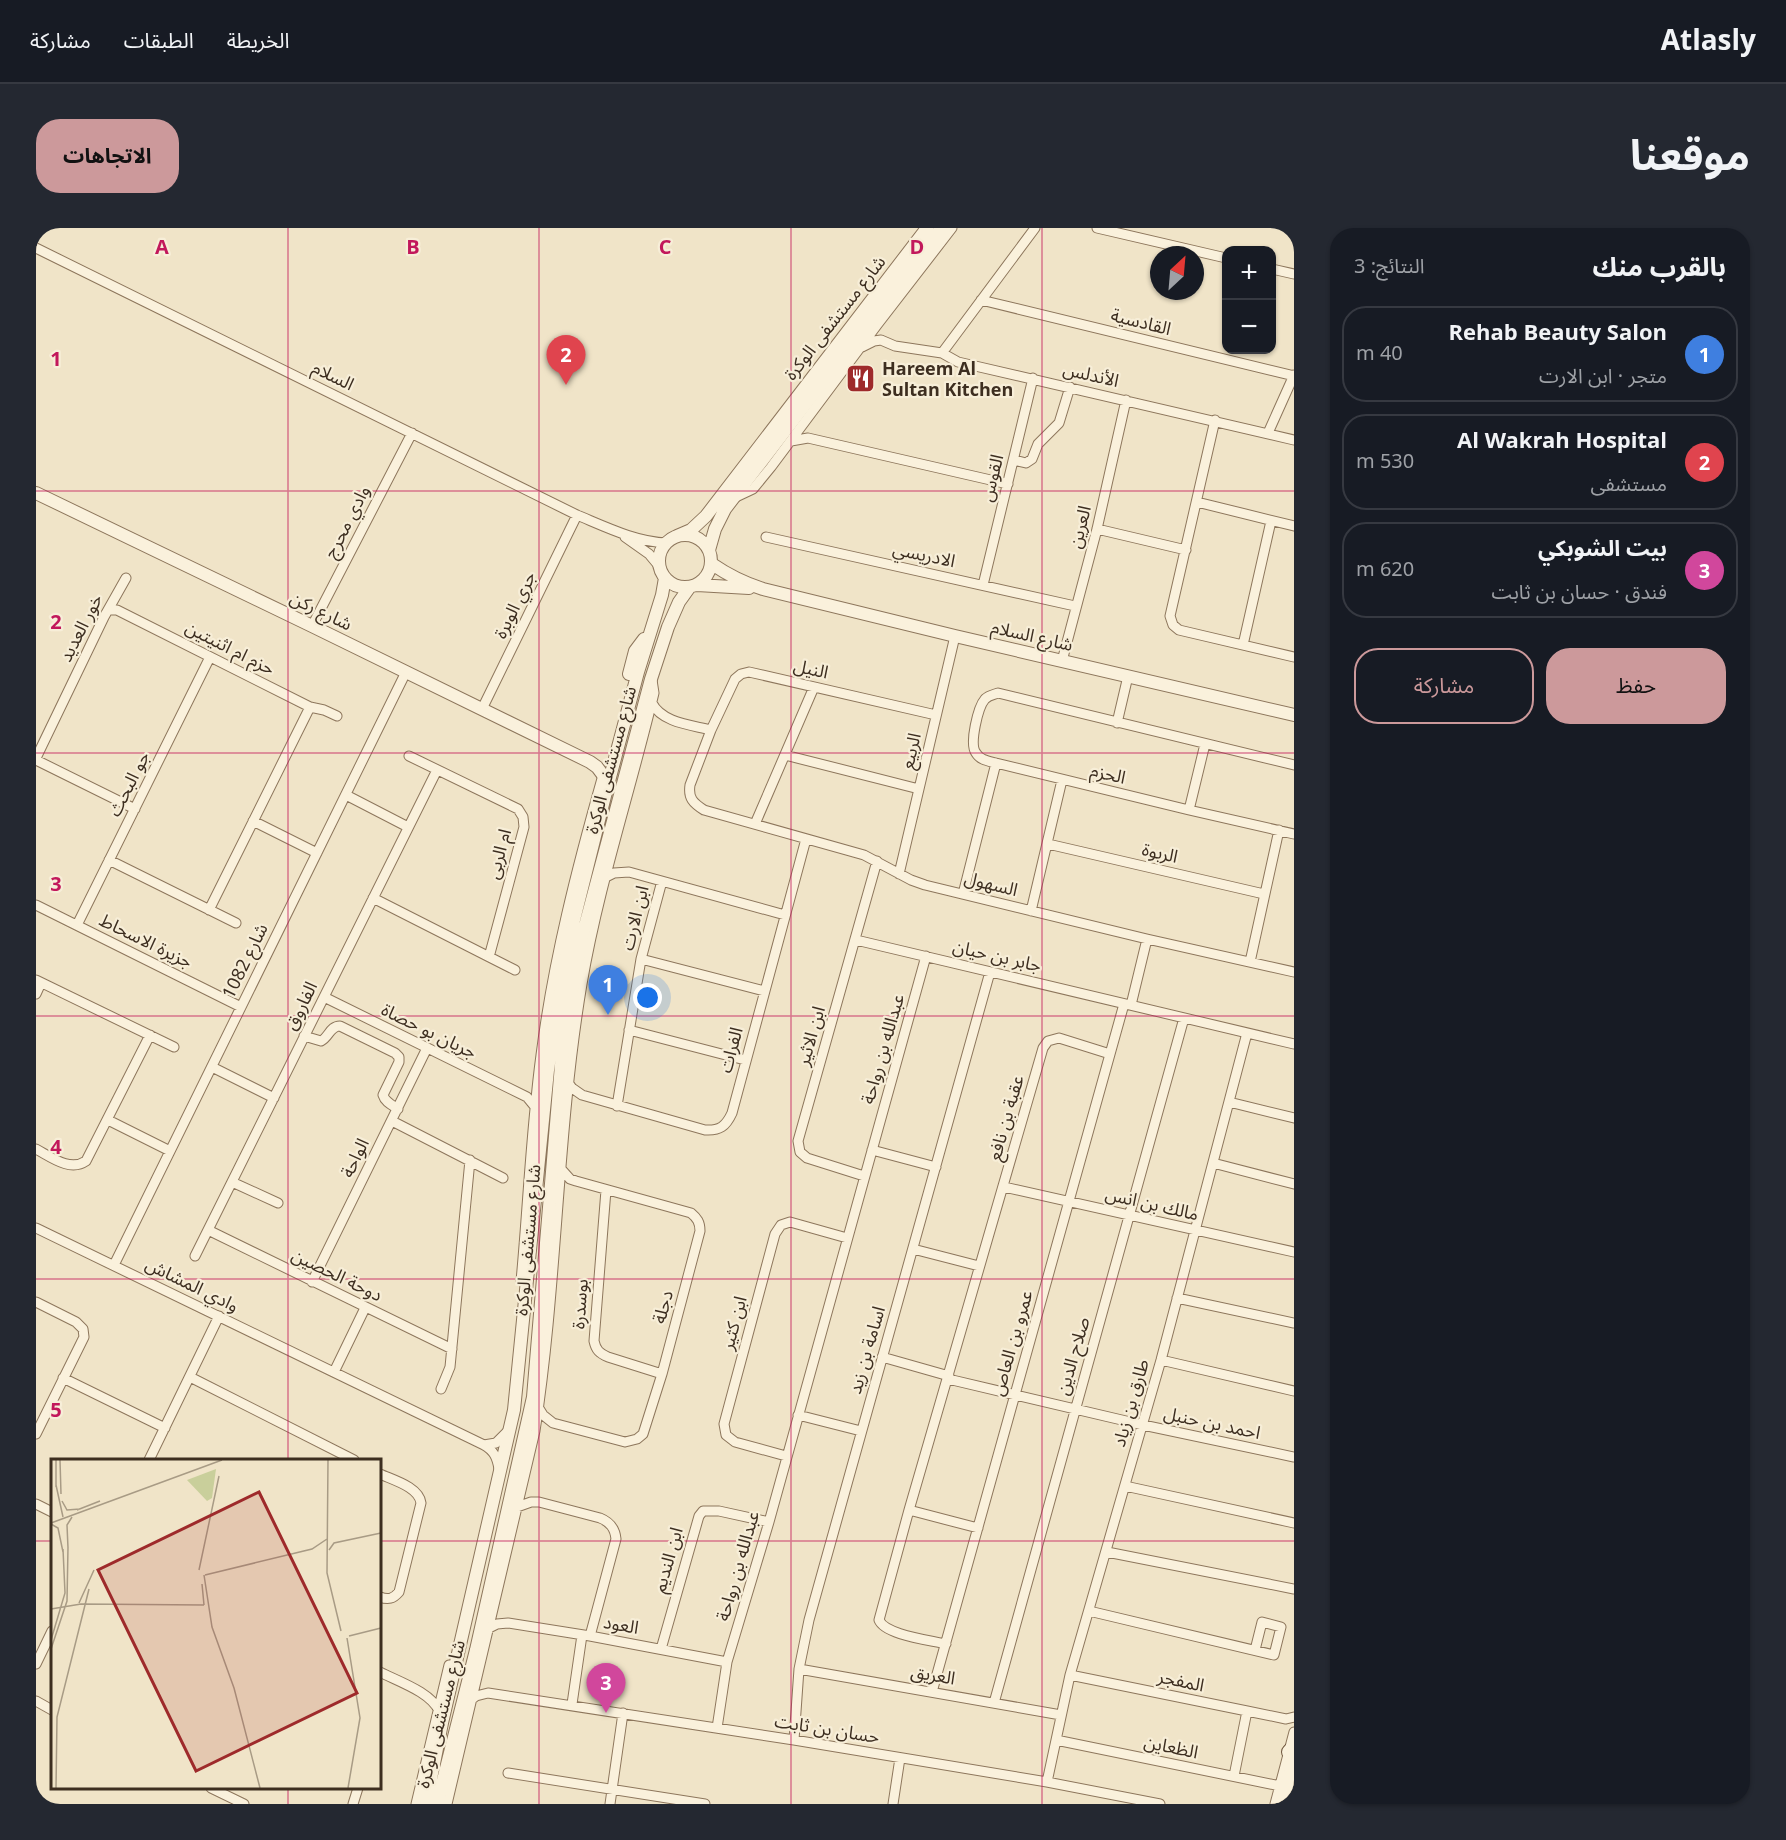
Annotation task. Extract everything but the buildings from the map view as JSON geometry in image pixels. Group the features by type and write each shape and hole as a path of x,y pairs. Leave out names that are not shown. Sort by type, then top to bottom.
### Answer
{"main road":[{"path":"1283,1804 1292,1753"},
{"path":"1293,1804 1294,1798"}],"street":[{"name":"شارع مستشفى الوكرة","path":"672,539 691,530 706,516 927,228"},
{"name":"شارع مستشفى الوكرة","path":"709,550 715,529 725,509 942,228"},
{"name":"شارع مستشفى الوكرة","path":"734,498 753,489 952,228"},
{"path":"942,352 1035,228"},
{"path":"1097,228 1222,257"},
{"path":"1149,240 1152,228"},
{"name":"السلام","path":"36,248 578,515 616,531 654,543 672,539"},
{"path":"1276,270 1294,274"},
{"name":"القادسية","path":"981,300 1294,376"},
{"path":"862,347 881,340 877,325 884,302"},
{"path":"841,325 859,316"},
{"name":"الأندلس","path":"881,340 895,346 942,352 958,362 1294,440"},
{"path":"1268,433 1294,376"},
{"name":"القوس","path":"983,585 1033,378"},
{"path":"1014,460 1026,463 1032,459 1038,444 1061,418 1070,387"},
{"name":"العرين","path":"1062,661 1097,529 1126,400"},
{"path":"808,416 807,425 816,440"},
{"path":"1215,420 1170,616 1173,625 1179,630 1294,657"},
{"name":"وادي محرج","path":"312,626 412,433"},
{"path":"791,441 799,438 816,440 1008,484"},
{"name":"شارع ركن","path":"38,498 312,626 482,709 590,762 603,775"},
{"path":"1197,502 1294,526"},
{"name":"جري الوبرة","path":"482,709 578,515"},
{"path":"1243,645 1271,521"},
{"path":"1097,529 1186,550"},
{"name":"السلام","path":"616,531 649,554 662,572"},
{"path":"684,535 699,539 709,550 712,564 707,576 693,586 676,586 662,572 659,558 662,550 672,539 684,535"},
{"name":"الادريسي","path":"766,537 1076,606"},
{"name":"شارع السلام","path":"712,564 745,583 763,589 1294,715"},
{"name":"شارع مستشفى الوكرة","path":"426,1804 442,1723 511,1427 517,1389 548,1070 563,974 605,796 638,672 662,595 662,572"},
{"name":"خور العديد","path":"36,759 104,617 126,578"},
{"name":"شارع مستشفى الوكرة","path":"437,1804 533,1397 561,1065 578,958 651,679 679,602 693,586"},
{"name":"شارع السلام","path":"693,586 763,589"},
{"name":"حزم ام اثنيتين","path":"109,610 117,610 310,707 337,716"},
{"name":"شارع مستشفى الوكرة","path":"416,1804 460,1625 511,1396 537,1085 559,947 635,651 650,634"},
{"name":"الربيع","path":"899,874 956,636"},
{"name":"جو البحث","path":"77,926 210,657"},
{"name":"شارع 1082","path":"114,1265 406,672"},
{"name":"النيل","path":"691,800 690,785 711,730 735,680 741,674 748,672 936,716"},
{"path":"1128,676 1117,723 1294,765"},
{"name":"شارع مستشفى الوكرة","path":"447,1804 539,1409 544,1372 565,1106 582,983 597,911 652,703 654,693 651,679"},
{"path":"755,824 814,687"},
{"name":"الحزم","path":"1117,723 998,693 988,696 982,704 972,741 975,752 982,759 996,764 1294,834"},
{"path":"652,703 657,712 666,717 711,730"},
{"path":"209,910 310,707"},
{"path":"647,725 655,719 666,717"},
{"path":"1189,810 1205,744"},
{"path":"785,755 919,789"},
{"name":"ام الربى","path":"409,756 518,809 523,817 524,827 489,957"},
{"path":"590,762 599,761 607,756"},
{"path":"36,759 135,809"},
{"path":"963,894 996,764"},
{"name":"الفاروق","path":"195,1256 437,770"},
{"name":"شارع مستشفى الوكرة","path":"603,775 605,796"},
{"path":"1031,911 1062,780"},
{"path":"346,795 408,827"},
{"name":"السهول","path":"691,800 704,810 864,855 911,880 1147,939 1294,972"},
{"path":"253,821 317,853"},
{"path":"1250,962 1279,831"},
{"name":"الفرات","path":"561,1065 572,1089 582,1095 705,1130 714,1131 722,1128 732,1113 806,839"},
{"name":"الربوة","path":"1048,844 1264,894"},
{"path":"612,858 629,872"},
{"path":"109,860 236,923"},
{"name":"ابن الاثير","path":"864,1176 807,1158 800,1152 798,1141 877,861"},
{"path":"596,886 607,876 621,871 629,872 785,915"},
{"name":"ابن الارت","path":"617,1106 641,959 662,881"},
{"path":"373,898 515,970"},
{"name":"جزيرة الاسحاط","path":"36,905 241,1007"},
{"path":"1127,1005 1147,939"},
{"name":"جابر بن حيان","path":"856,940 1294,1044"},
{"name":"عبدالله بن رواحة","path":"717,1728 727,1662 769,1522 926,956"},
{"path":"641,959 764,991"},
{"name":"اسامة بن زيد","path":"794,1740 799,1669 806,1629 990,972"},
{"path":"36,994 39,982 174,1047"},
{"name":"جريان بو حصاة","path":"324,997 520,1094 532,1102 536,1108"},
{"name":"عمرو بن العاص","path":"932,1692 1110,1054 1127,1005"},
{"name":"صلاح الدين","path":"994,1703 1184,1018"},
{"path":"304,1036 321,1041 332,1028 340,1026 395,1053 399,1057 399,1062 383,1095 384,1099 398,1109"},
{"path":"629,1030 745,1060"},
{"name":"طارق بن زياد","path":"1047,1782 1070,1675 1161,1360 1247,1033"},
{"path":"36,1149 69,1166 79,1166 89,1158 150,1035"},
{"name":"عقبة بن نافع","path":"946,1644 892,1631 881,1625 879,1620 909,1510 1043,1048 1048,1041 1059,1038 1110,1054"},
{"name":"الواحة","path":"312,1282 427,1048"},
{"path":"212,1067 274,1098"},
{"path":"520,1094 534,1091 548,1070"},
{"path":"565,1106 582,1095"},
{"path":"1229,1102 1294,1118"},
{"path":"108,1120 171,1151"},
{"path":"392,1121 503,1178"},
{"path":"872,1150 936,1167"},
{"path":"441,1389 450,1367 470,1160"},
{"path":"1213,1163 1294,1184"},
{"name":"دجلة","path":"553,1423 625,1442 637,1439 643,1434 662,1374 700,1231 697,1218 683,1209 576,1181 570,1179 561,1169"},
{"path":"559,1192 563,1187 576,1181"},
{"path":"232,1182 278,1203"},
{"name":"مالك بن انس","path":"1004,1187 1294,1252"},
{"name":"بوسدرة","path":"606,1190 595,1346 601,1354 608,1357 662,1374"},
{"name":"ابن كثير","path":"786,1456 735,1442 726,1435 724,1425 775,1234 781,1225 790,1222 847,1238"},
{"name":"وادي المشاش","path":"36,1228 484,1445 494,1452 497,1458"},
{"name":"دوحة الحصين","path":"208,1230 452,1349"},
{"path":"913,1249 979,1266"},
{"path":"1177,1298 1294,1323"},
{"path":"36,1302 76,1322 83,1329 83,1340 37,1428"},
{"path":"334,1372 365,1308"},
{"path":"150,1459 219,1316"},
{"name":"احمد بن حنبل","path":"882,1357 1015,1396 1294,1457"},
{"path":"1161,1360 1294,1391"},
{"path":"190,1377 350,1459"},
{"path":"63,1378 165,1428"},
{"path":"533,1397 539,1409 553,1423"},
{"path":"798,1415 861,1431"},
{"path":"523,1445 535,1431 553,1423"},
{"path":"484,1445 496,1443 511,1427"},
{"path":"497,1458 500,1477"},
{"path":"381,1475 415,1492 421,1499 421,1503 399,1592 395,1597 381,1597"},
{"path":"522,1484 531,1498 539,1502 606,1520 614,1529 615,1539 586,1636 572,1704"},
{"path":"1125,1486 1294,1522"},
{"path":"517,1507 539,1502"},
{"path":"37,1506 51,1512"},
{"path":"909,1510 978,1528"},
{"name":"ابن النديم","path":"661,1648 699,1516 703,1511 718,1511 769,1522"},
{"path":"1107,1552 1294,1589"},
{"path":"493,1609 508,1623"},
{"path":"1089,1611 1255,1650"},
{"name":"العود","path":"487,1629 497,1624 508,1623 661,1648 727,1662"},
{"path":"36,1664 40,1642"},
{"path":"472,1663 478,1686 488,1693"},
{"name":"العريق","path":"799,1669 1061,1715"},
{"path":"381,1672 426,1695 438,1708 442,1723"},
{"name":"المفجر","path":"1070,1675 1290,1718 1294,1732"},
{"path":"426,1695 432,1695 444,1688"},
{"name":"حسان بن ثابت","path":"471,1700 488,1693 572,1704 1047,1782 1154,1803"},
{"path":"36,1701 51,1709"},
{"path":"1234,1776 1247,1711"},
{"path":"610,1804 623,1713"},
{"path":"1275,1804 1292,1753 1294,1732"},
{"name":"الظعاين","path":"1056,1740 1280,1786"},
{"path":"893,1804 900,1758"},
{"path":"508,1773 705,1804"},
{"path":"213,1789 244,1804"},
{"path":"353,1804 358,1789"}],"place":[{"name":"Hareem Al Sultan Kitchen","path":"861,379"},
{"name":"Al Wakrah Hospital","path":"566,385"},
{"name":"Rehab Beauty Salon","path":"608,1015"},
{"name":"بيت الشوبكي","path":"606,1713"}]}
